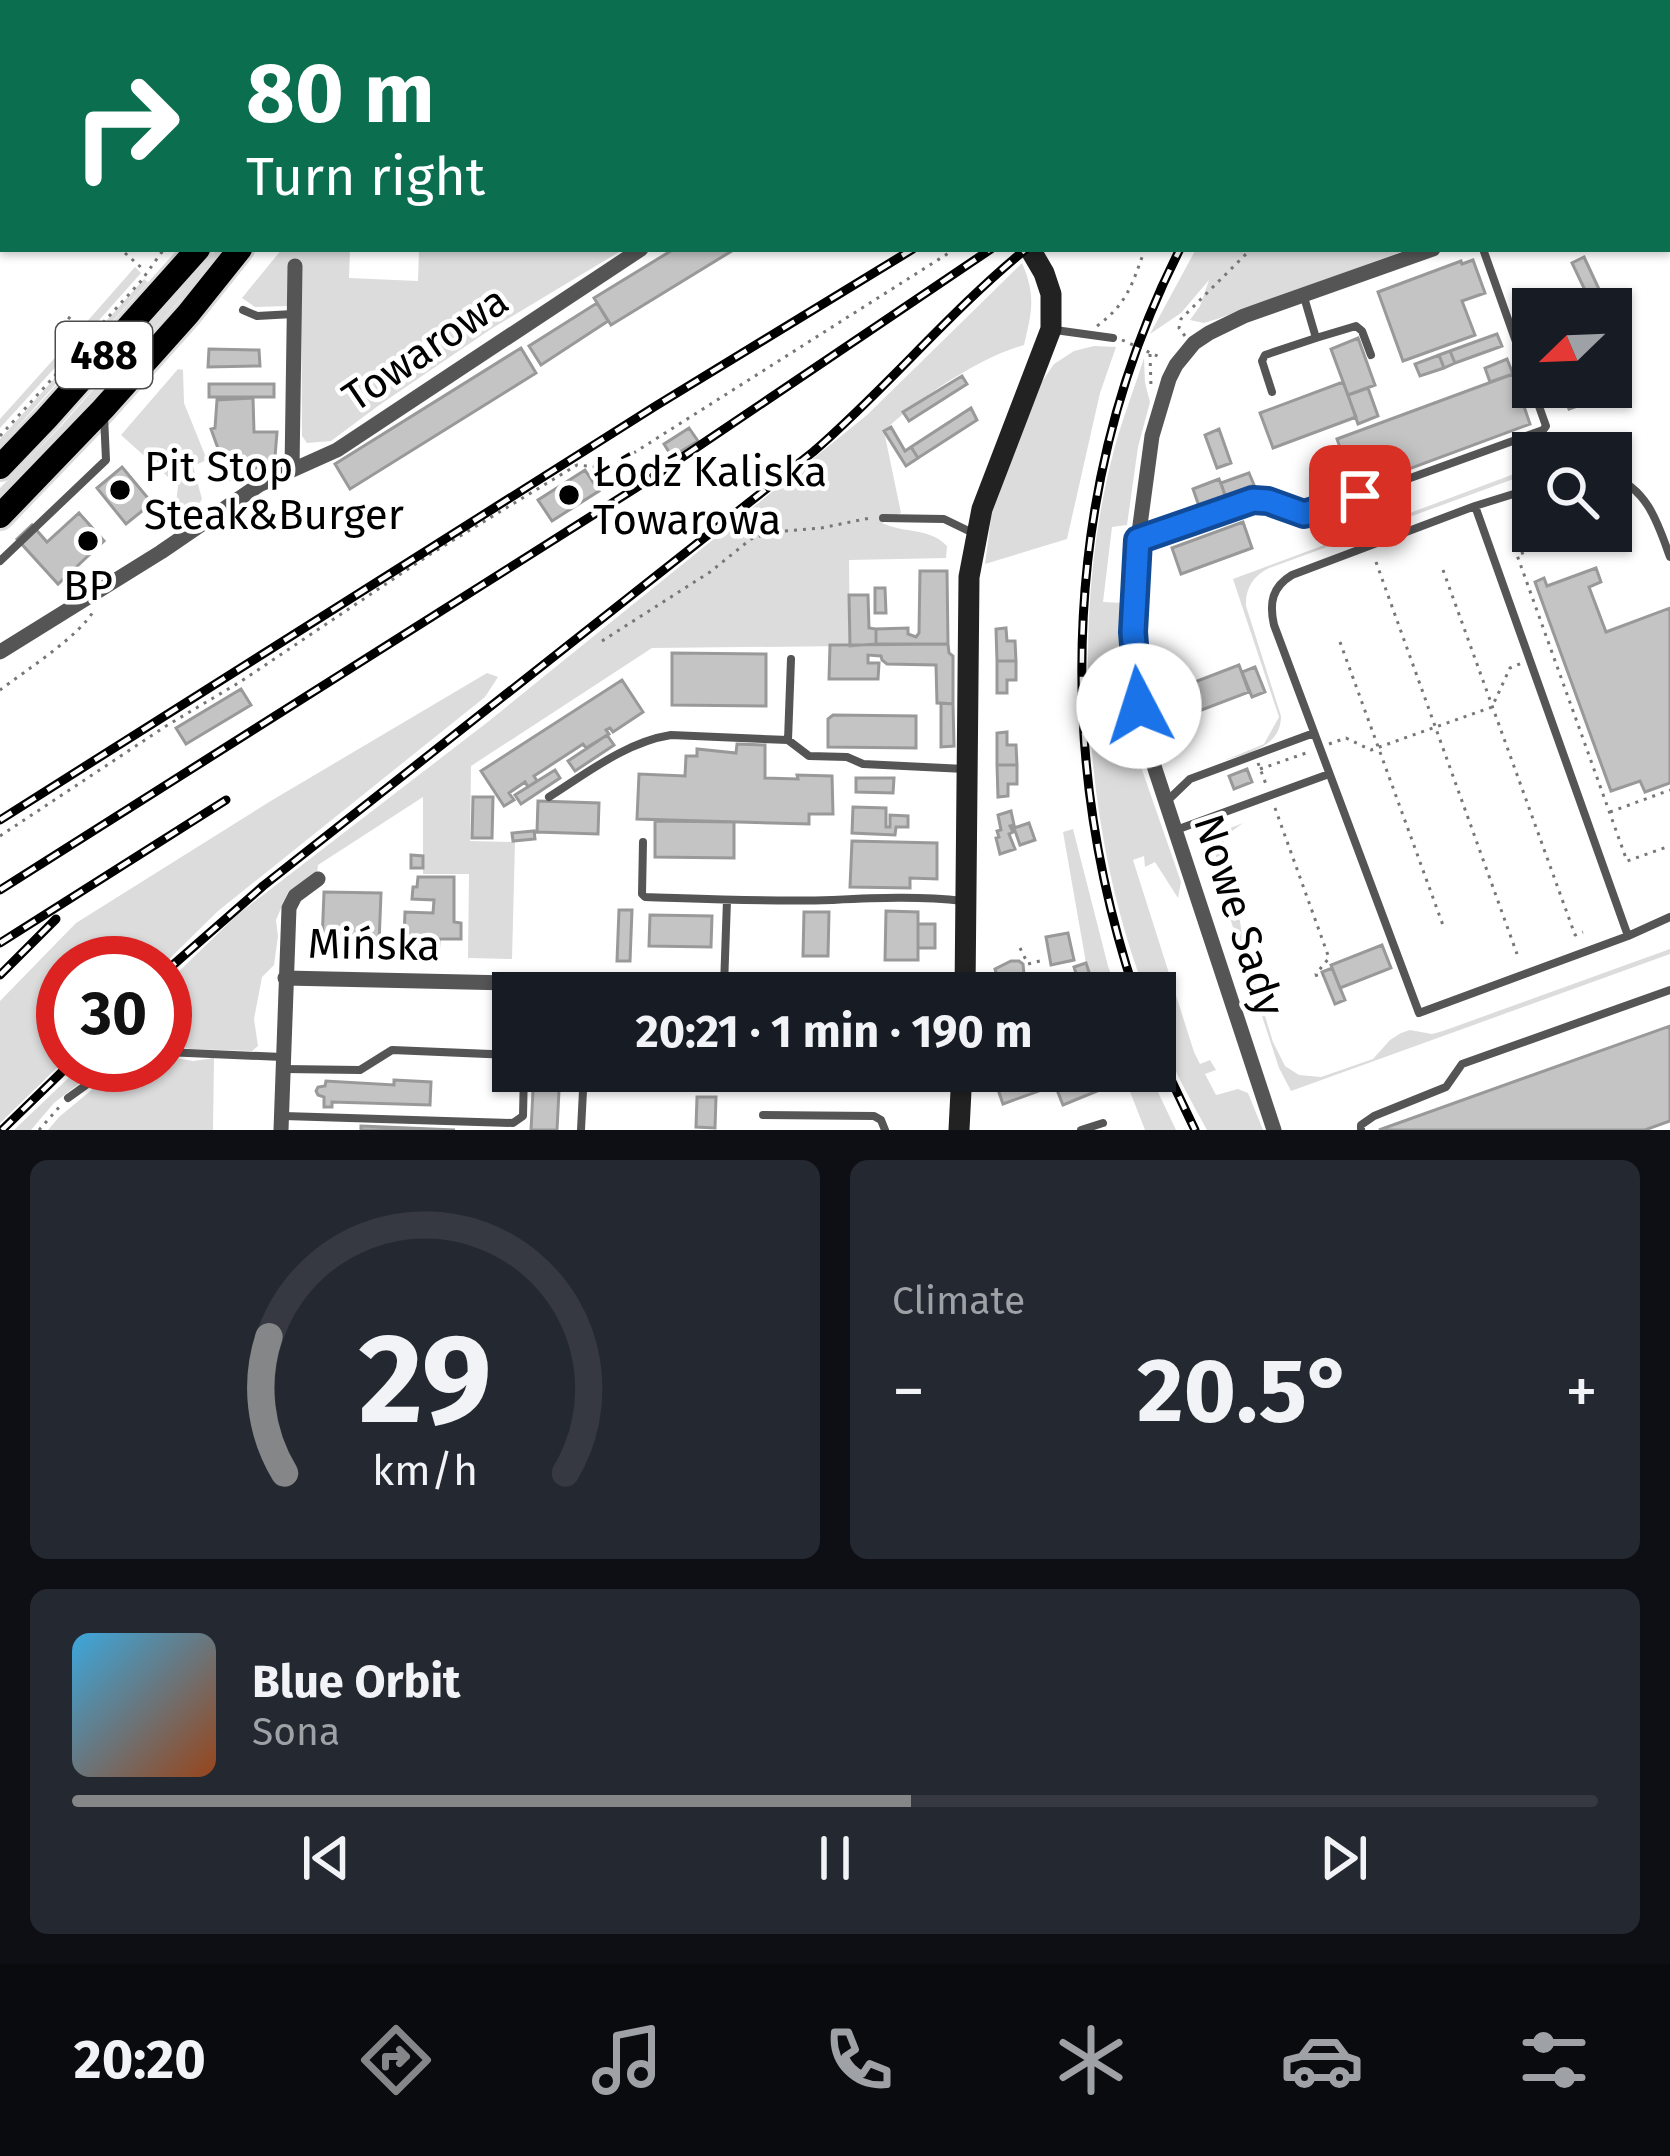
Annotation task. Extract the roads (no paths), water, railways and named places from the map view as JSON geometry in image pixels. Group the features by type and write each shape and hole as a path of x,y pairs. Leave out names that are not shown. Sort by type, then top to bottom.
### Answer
{"main road":[{"name":"488","path":"2,456 195,252"},
{"name":"488","path":"0,516 103,409 238,252"}],"street":[{"name":"Towarowa","path":"0,652 259,485 337,450 636,252"},
{"path":"964,972 969,577 988,491 1051,329 1051,294 1032,252"},
{"path":"1303,296 1425,252"},
{"path":"292,469 295,266"},
{"name":"Nowe Sady","path":"1274,1130 1146,742 1133,632 1138,540 1152,436 1176,364 1194,344 1226,323 1303,296"},
{"path":"281,1123 289,908 295,896 318,879"},
{"name":"Mińska","path":"285,978 492,986"},
{"path":"959,1130 961,1092"}],"lane":[{"path":"1138,540 1253,500 1304,514 1316,512 1543,430 1546,426 1484,252"},
{"path":"1303,296 1316,338"},
{"path":"243,310 257,316 293,314"},
{"path":"1272,392 1262,362 1265,356 1356,326 1371,356"},
{"path":"1051,329 1113,338"},
{"path":"0,561 106,460 103,409"},
{"path":"1632,487 1648,504 1670,557"},
{"path":"1512,495 1301,570 1277,586 1272,615 1319,748 1419,1013 1670,917"},
{"path":"1475,506 1628,936"},
{"path":"883,518 944,519 976,534"},
{"path":"788,740 791,658"},
{"path":"1166,802 1190,779 1314,733"},
{"path":"549,797 620,752 671,735 788,740 809,756 967,770"},
{"path":"1175,830 1329,774"},
{"path":"643,842 645,897 832,900 878,896 965,901"},
{"path":"725,972 727,900"},
{"path":"1361,1130 1374,1116 1446,1087 1462,1064 1670,990"},
{"path":"192,1055 361,1070 392,1050 492,1054"},
{"path":"68,1098 76,1092"},
{"path":"281,1123 514,1123 523,1116 524,1092"},
{"path":"581,1130 583,1092"},
{"path":"763,1115 874,1116 884,1130"},
{"path":"1082,1130 1102,1123"}],"railway":[{"path":"0,820 908,252"},
{"path":"0,890 650,479 987,252"},
{"path":"192,948 263,886 813,452 1023,252"},
{"path":"1129,972 1091,806 1083,711 1083,616 1093,522 1112,428 1141,337 1179,252"},
{"path":"0,943 226,800"},
{"path":"0,975 56,919"},
{"path":"1176,1090 1195,1130"},
{"path":"2,1130 41,1092"}],"place":[{"name":"Pit Stop Steak&Burger","path":"120,490"},
{"name":"Łódź Kaliska Towarowa","path":"569,495"},
{"name":"BP","path":"88,541"}]}
